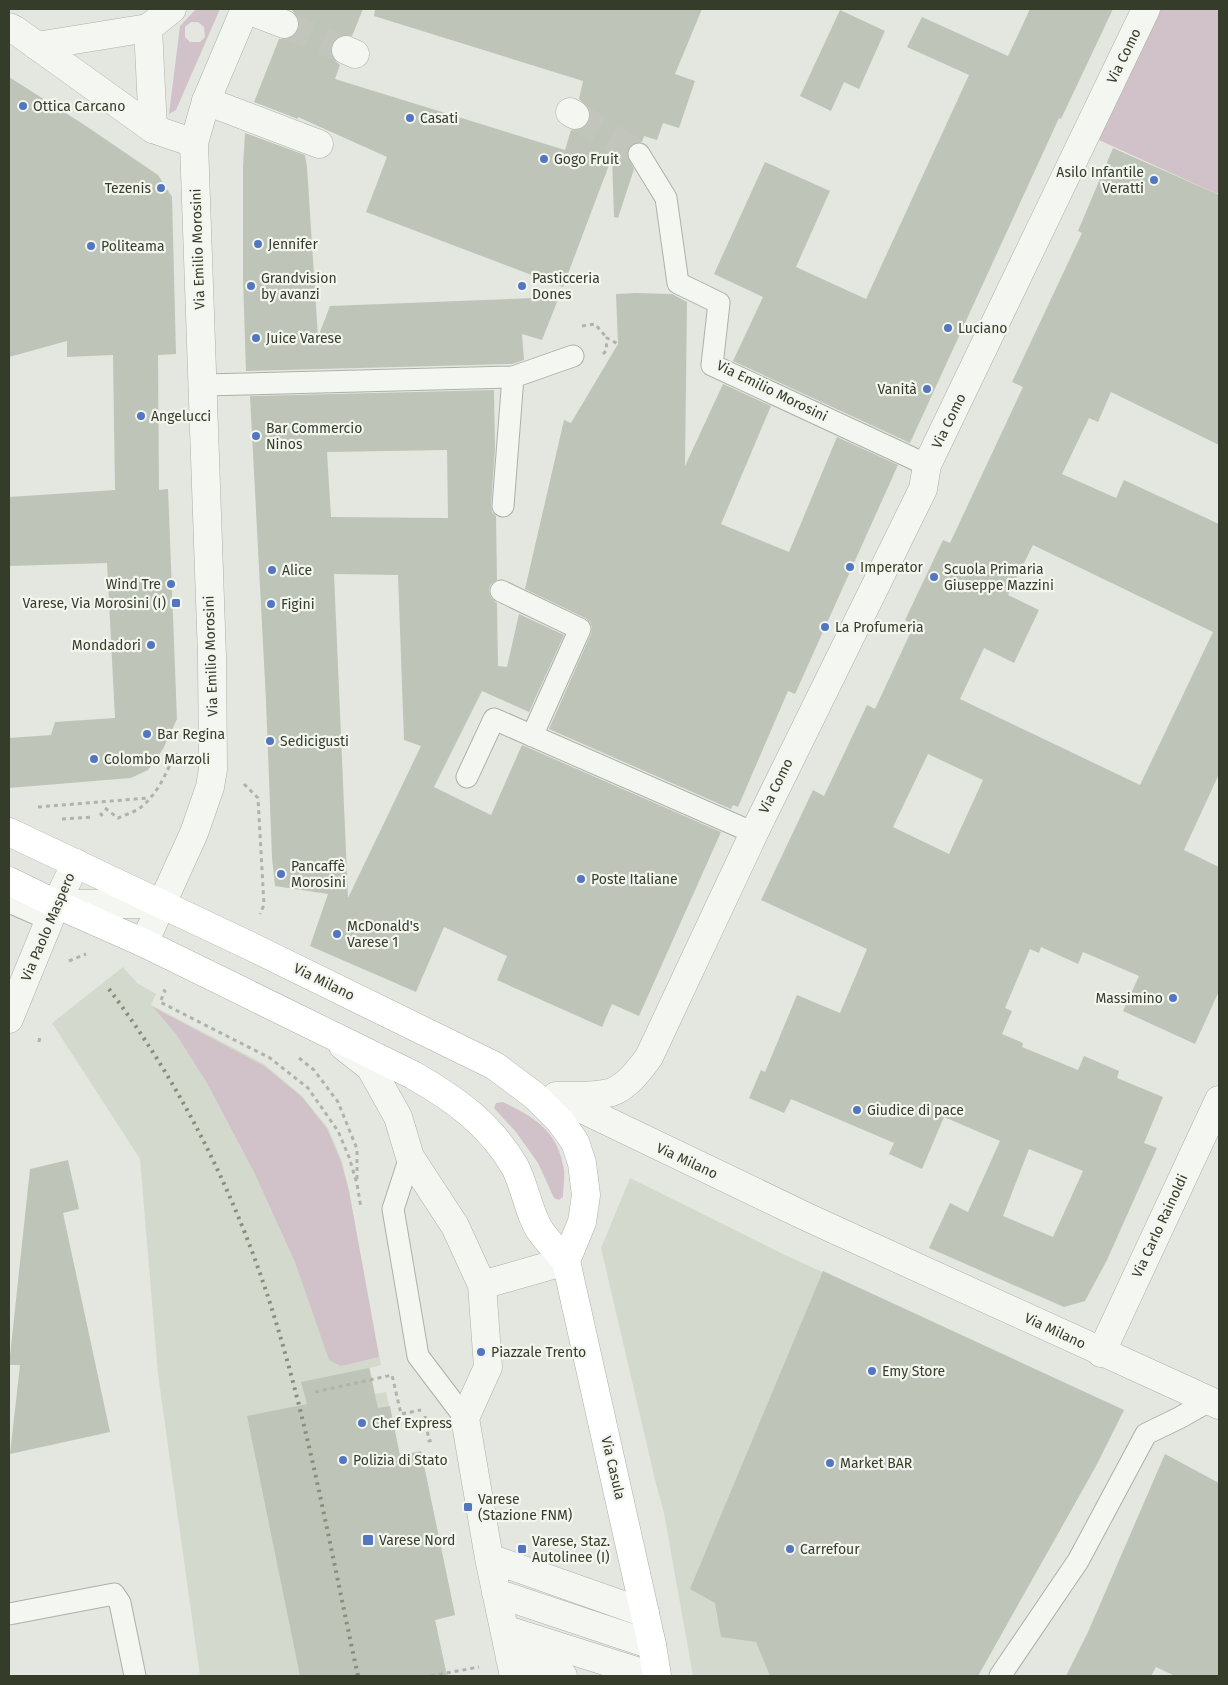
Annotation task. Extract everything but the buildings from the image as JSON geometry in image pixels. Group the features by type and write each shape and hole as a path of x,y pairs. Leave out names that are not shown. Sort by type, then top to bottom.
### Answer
{"main road":[{"name":"Via Milano","path":"9,832 162,904 495,1066"},
{"name":"Via Milano","path":"9,881 53,912 144,944 414,1075"},
{"path":"495,1066 535,1096 560,1121 576,1142 582,1163 586,1195 582,1222 566,1261"},
{"name":"Via Casula","path":"414,1075 442,1092 469,1112 494,1136 516,1169 540,1231 566,1261 645,1613 657,1676"}],"street":[{"path":"37,46 148,28 172,9"},
{"path":"245,9 284,24"},
{"name":"Via Emilio Morosini","path":"144,944 194,833 210,788 213,769 203,385 194,143 206,101 245,9"},
{"name":"Via Como","path":"556,1096 612,1092 632,1078 649,1057 754,833 923,489 927,465 1146,9"},
{"path":"9,27 153,130 194,143"},
{"path":"148,28 153,130"},
{"path":"206,101 318,144"},
{"name":"Via Paolo Maspero","path":"9,1019 53,912 76,863"},
{"name":"Via Milano","path":"53,912 162,904"},
{"path":"322,1030 370,1067 398,1116 410,1156 455,1226 482,1285 488,1367 467,1426 496,1593 512,1667 563,1676"},
{"name":"Via Milano","path":"495,1066 809,1218 1214,1403"},
{"name":"Via Carlo Rainoldi","path":"1101,1352 1219,1100"},
{"path":"482,1285 566,1261"},
{"path":"489,1558 645,1613"},
{"path":"496,1593 652,1646"},
{"path":"504,1629 652,1676"}],"lane":[{"name":"Via Emilio Morosini","path":"638,154 666,198 678,283 719,303 712,365 927,465"},
{"path":"203,385 513,377 573,356"},
{"path":"503,506 513,377"},
{"path":"501,591 580,629 532,736"},
{"path":"467,777 494,719 754,833"},
{"name":"Via Milano","path":"9,902 53,912"},
{"path":"410,1156 393,1209 418,1356 467,1426"},
{"path":"1000,1676 1078,1561 1146,1434 1214,1403"},
{"path":"9,1614 114,1594 120,1603 135,1676"}],"path":[{"path":"106,808 118,818 140,807 168,772 174,755 214,750"},
{"path":"33,807 149,798"},
{"path":"258,798 264,905"},
{"path":"100,813 105,819"},
{"path":"58,819 94,817"},
{"path":"64,965 70,960 92,952"},
{"path":"157,987 165,992 160,1002 270,1058 308,1088 338,1131 349,1157 357,1184 362,1213"},
{"path":"39,1042 40,1033"},
{"path":"292,1052 314,1070 338,1102 357,1149 357,1184"},
{"path":"390,1366 401,1414 424,1410 429,1441 467,1426"},
{"path":"315,1392 392,1376"},
{"path":"431,1676 444,1675"}],"shaded area":[{"path":"196,9 220,9 176,110 169,114 180,26","holes":["191,22 198,22 204,27 205,37 200,42 190,42 185,37 185,27"]},
{"path":"1146,9 1219,9 1219,190 1217,194 1086,134"},
{"path":"123,967 137,983 156,994 151,1005 264,1064 302,1096 328,1128 342,1161 349,1191 381,1365 370,1368 375,1394 386,1392 400,1455 421,1451 455,1615 435,1620 447,1676 200,1676 158,1374 140,1159 52,1023"},
{"path":"153,1007 264,1066 302,1097 327,1129 341,1162 349,1191 379,1357 341,1366 329,1360 295,1262 254,1172 207,1083 176,1034"},
{"path":"503,1102 526,1114 544,1127 557,1145 564,1170 563,1197 559,1200 554,1198 538,1163 516,1132 494,1108 496,1103"},
{"path":"630,1178 783,1254 1124,1410 1096,1466 978,1676 693,1676 664,1513 601,1248"}],"tunnel":[{"path":"284,24 346,50"},
{"path":"575,115 639,154"}],"railway":[{"path":"109,989 136,1026 185,1105 226,1189 261,1275 300,1407 358,1676"}],"place":[{"name":"Ottica Carcano","path":"23,106"},
{"name":"Casati","path":"410,118"},
{"name":"Gogo Fruit","path":"544,159"},
{"name":"Asilo Infantile Veratti","path":"1154,180"},
{"name":"Tezenis","path":"161,188"},
{"name":"Jennifer","path":"258,244"},
{"name":"Politeama","path":"91,246"},
{"name":"Grandvision by avanzi","path":"251,286"},
{"name":"Pasticceria Dones","path":"522,286"},
{"name":"Luciano","path":"948,328"},
{"name":"Juice Varese","path":"256,338"},
{"name":"Vanità","path":"927,389"},
{"name":"Angelucci","path":"141,416"},
{"name":"Bar Commercio Ninos","path":"256,436"},
{"name":"Imperator","path":"850,567"},
{"name":"Alice","path":"272,570"},
{"name":"Scuola Primaria Giuseppe Mazzini","path":"934,577"},
{"name":"Wind Tre","path":"171,584"},
{"name":"Varese, Via Morosini (I)","path":"176,603"},
{"name":"Figini","path":"271,604"},
{"name":"La Profumeria","path":"825,627"},
{"name":"Mondadori","path":"151,645"},
{"name":"Bar Regina","path":"147,734"},
{"name":"Sedicigusti","path":"270,741"},
{"name":"Colombo Marzoli","path":"94,759"},
{"name":"Pancaffè Morosini","path":"281,874"},
{"name":"Poste Italiane","path":"581,879"},
{"name":"McDonald's Varese 1","path":"337,934"},
{"name":"Massimino","path":"1173,998"},
{"name":"Giudice di pace","path":"857,1110"},
{"name":"Piazzale Trento","path":"481,1352"},
{"name":"Emy Store","path":"872,1371"},
{"name":"Chef Express","path":"362,1423"},
{"name":"Polizia di Stato","path":"343,1460"},
{"name":"Market BAR","path":"830,1463"},
{"name":"Varese (Stazione FNM)","path":"468,1507"},
{"name":"Varese Nord","path":"368,1540"},
{"name":"Varese, Staz. Autolinee (I)","path":"522,1549"},
{"name":"Carrefour","path":"790,1549"}]}
